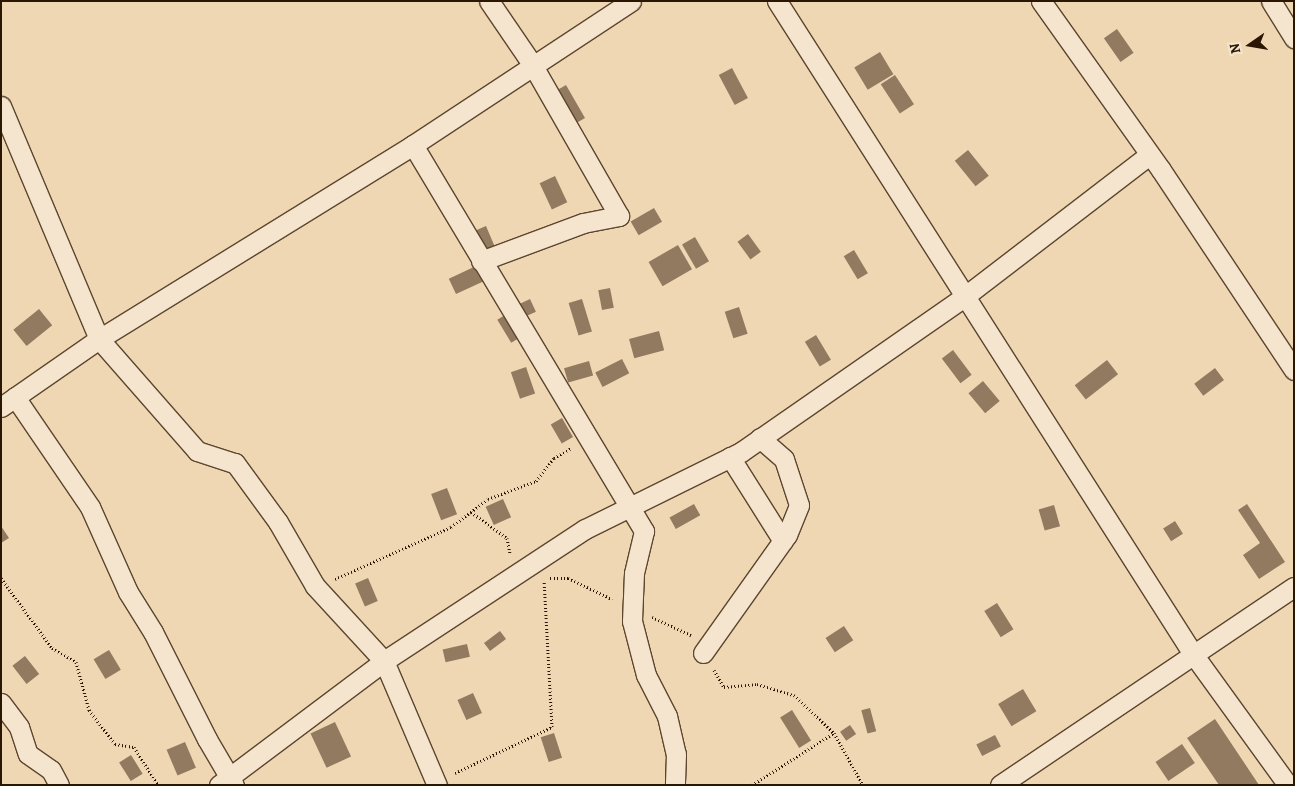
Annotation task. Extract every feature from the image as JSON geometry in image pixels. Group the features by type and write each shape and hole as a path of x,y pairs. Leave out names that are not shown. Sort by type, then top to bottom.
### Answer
{"street":[{"path":"481,261 583,223 618,216 532,64 489,1"},
{"path":"631,1 532,64 413,144 99,339 8,402 90,507 128,592 153,632 228,783 384,661 586,529 730,457 760,438 964,297 1149,155"},
{"path":"777,1 1193,654 1288,785"},
{"path":"1041,1 1149,155 1294,370"},
{"path":"1271,1 1294,38"},
{"path":"1,106 99,339 197,451 235,463 278,522 315,586 384,661 437,784"},
{"path":"413,144 481,261 644,531 634,573 632,621 646,674 668,716 676,754 675,785"},
{"path":"703,653 783,541 799,505 784,459 760,438"},
{"path":"730,457 783,541"},
{"path":"1000,785 1294,587"},
{"path":"1,703 19,727 28,754 51,770 59,785"}],"path":[{"path":"315,586 389,556 451,527 488,499 536,481 554,458 587,438"},
{"path":"471,512 506,538 514,576"},
{"path":"437,784 552,727 544,577 568,578 691,634 724,687 757,684 794,695 834,733 863,785"},
{"path":"1,578 52,648 76,662 89,710 115,744 134,747 158,785"},
{"path":"752,785 834,733"}],"building":[{"path":"1117,29 1134,53 1121,62 1104,38"},
{"path":"880,52 893,74 868,90 854,67"},
{"path":"732,68 748,98 735,105 719,75"},
{"path":"895,75 914,104 900,114 881,84"},
{"path":"566,85 585,118 574,124 555,92"},
{"path":"968,150 989,176 976,186 955,161"},
{"path":"555,176 567,202 552,209 540,183"},
{"path":"654,208 662,222 639,235 631,222"},
{"path":"486,226 497,252 486,256 475,231"},
{"path":"748,234 761,252 750,259 737,242"},
{"path":"695,237 709,261 696,269 682,244"},
{"path":"678,245 692,269 663,286 649,262"},
{"path":"854,250 868,273 858,279 844,256"},
{"path":"476,266 483,281 456,294 449,279"},
{"path":"610,288 614,308 602,310 598,290"},
{"path":"530,299 536,312 521,319 515,306"},
{"path":"582,299 592,332 579,336 569,303"},
{"path":"739,307 748,334 733,338 725,312"},
{"path":"39,309 52,325 27,346 13,330"},
{"path":"505,315 519,338 511,343 497,320"},
{"path":"659,331 664,350 634,358 629,339"},
{"path":"816,335 831,360 820,367 805,342"},
{"path":"953,350 972,375 960,383 942,358"},
{"path":"622,359 629,373 603,387 595,373"},
{"path":"1107,360 1118,374 1086,399 1075,385"},
{"path":"589,361 593,375 568,383 564,368"},
{"path":"526,367 535,393 520,399 511,372"},
{"path":"1215,368 1224,380 1203,396 1194,384"},
{"path":"983,381 1000,401 985,413 968,393"},
{"path":"562,418 573,437 562,444 551,424"},
{"path":"447,488 457,514 441,520 431,494"},
{"path":"503,499 511,517 494,525 486,507"},
{"path":"694,504 700,515 676,529 670,518"},
{"path":"1247,504 1285,562 1259,579 1243,555 1260,543 1238,510"},
{"path":"1054,505 1060,526 1045,531 1039,509"},
{"path":"1175,521 1183,534 1171,541 1163,528"},
{"path":"1,526 9,538 1,543"},
{"path":"368,578 378,601 365,606 355,583"},
{"path":"997,603 1013,629 1001,637 984,611"},
{"path":"844,626 853,640 835,652 826,638"},
{"path":"500,631 506,639 490,651 484,643"},
{"path":"467,644 470,657 446,662 443,650"},
{"path":"109,650 121,670 105,679 94,659"},
{"path":"25,656 39,674 27,684 12,666"},
{"path":"1023,689 1036,711 1012,726 998,704"},
{"path":"473,693 482,713 466,720 457,700"},
{"path":"870,708 876,731 868,734 861,710"},
{"path":"792,710 811,741 799,748 780,717"},
{"path":"1215,719 1259,785 1219,785 1187,738"},
{"path":"335,722 351,756 327,768 311,733"},
{"path":"850,725 856,734 846,741 840,732"},
{"path":"554,733 562,758 549,762 541,737"},
{"path":"995,735 1001,747 982,756 976,745"},
{"path":"185,742 196,768 178,776 167,750"},
{"path":"1182,744 1195,763 1168,781 1155,762"},
{"path":"131,755 143,774 131,781 119,762"}]}
